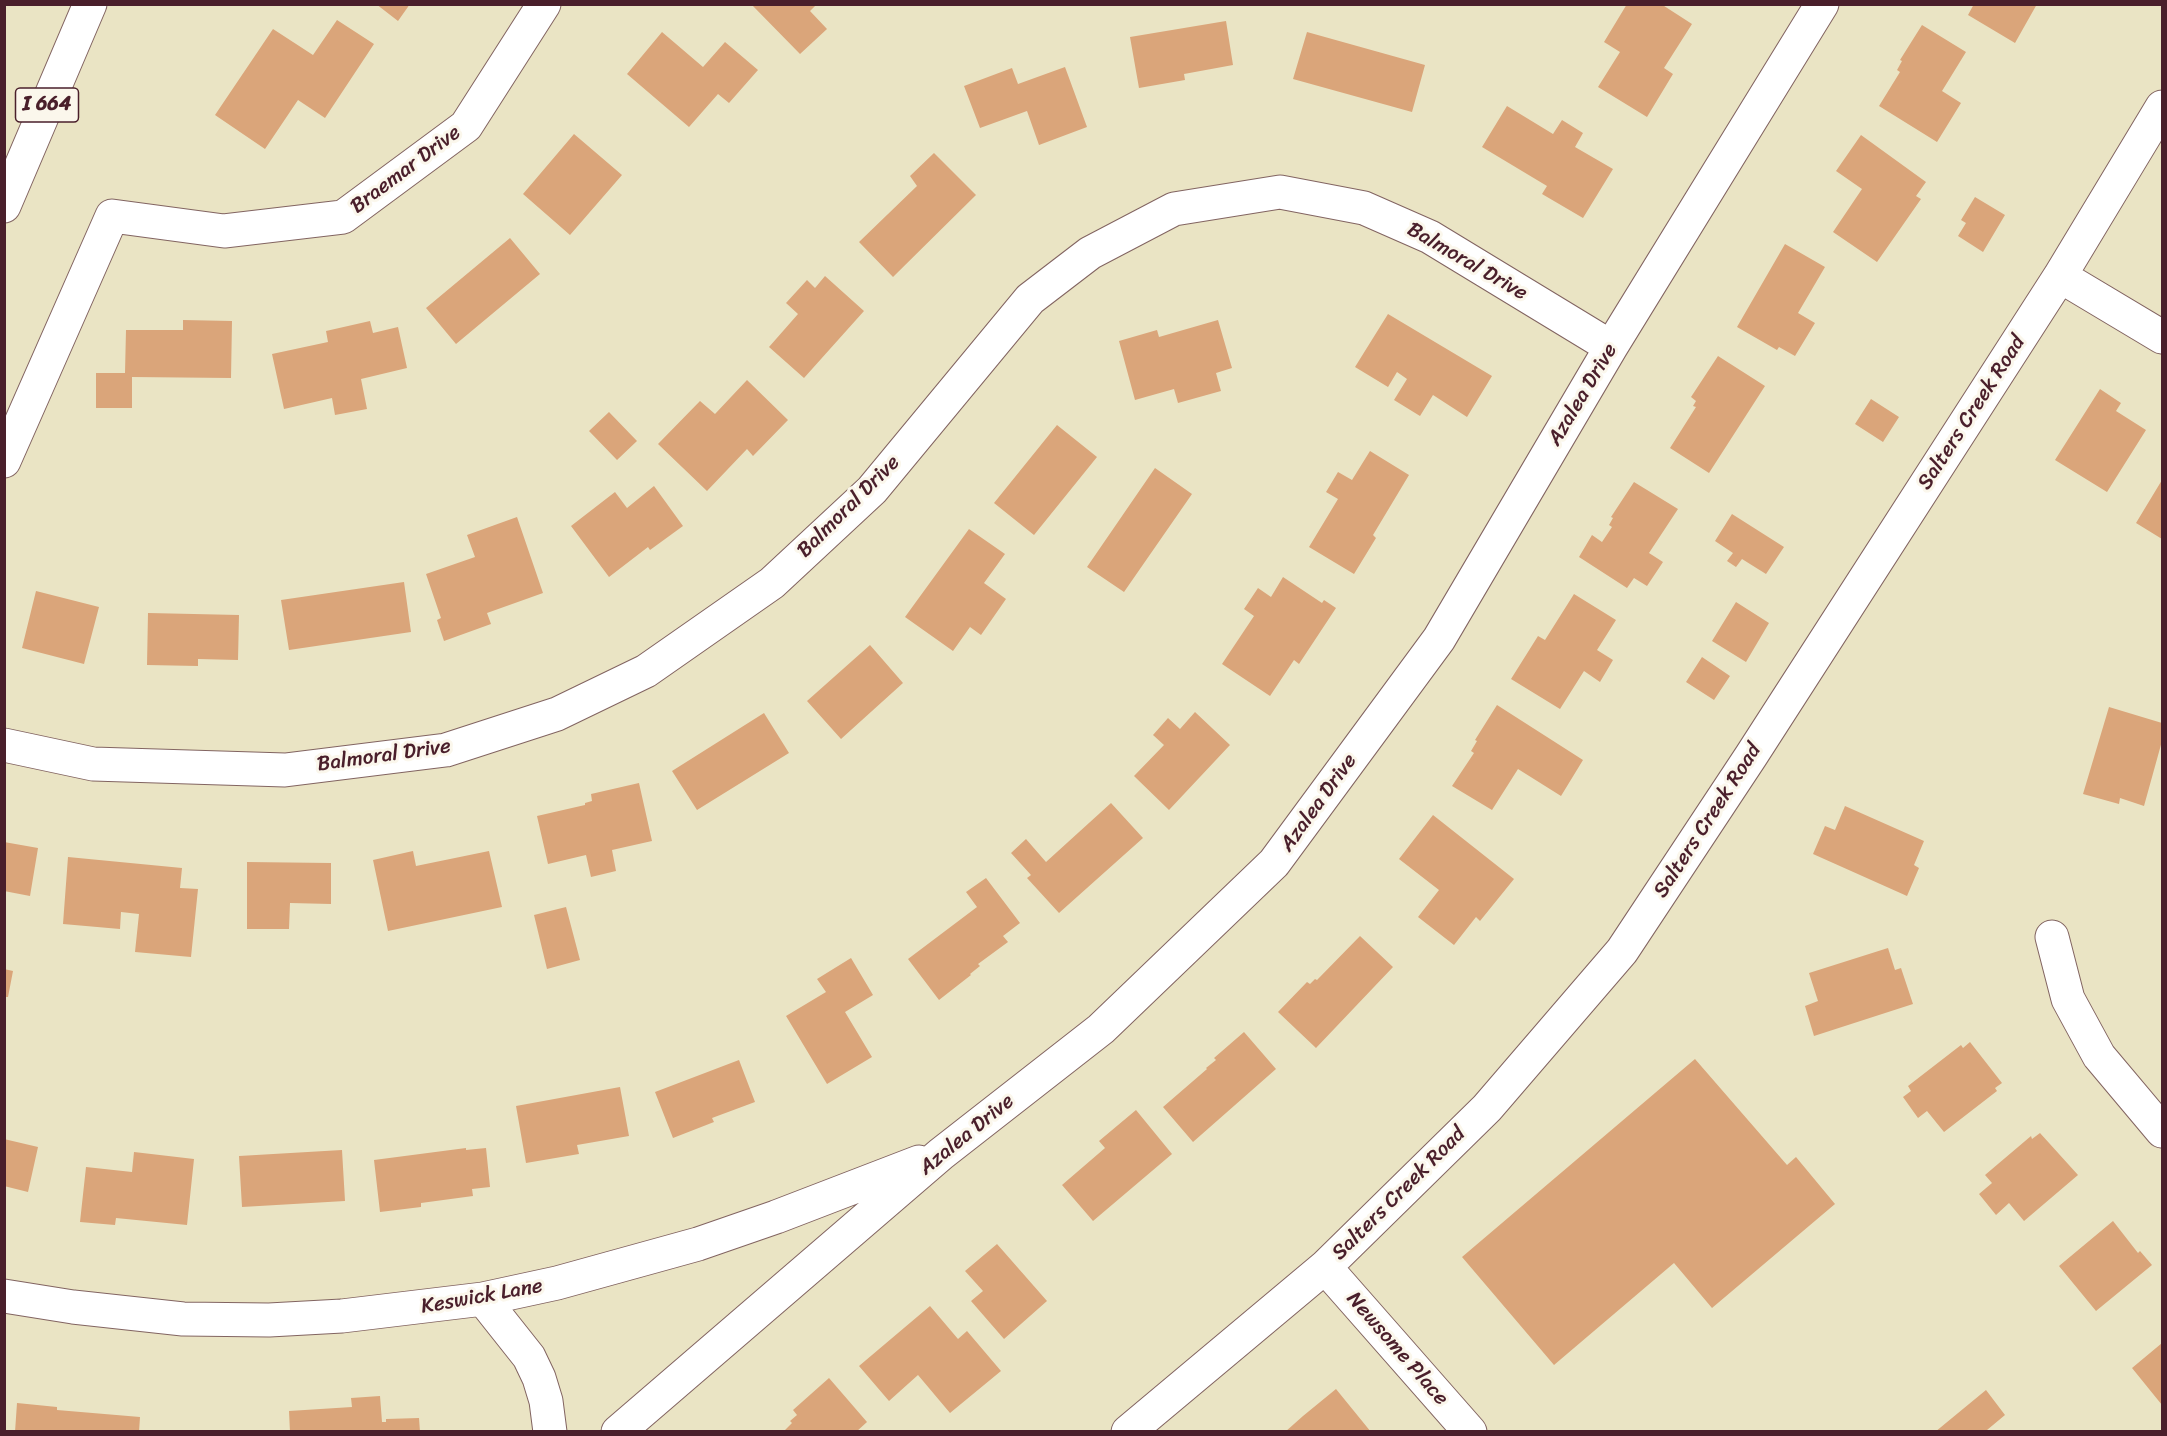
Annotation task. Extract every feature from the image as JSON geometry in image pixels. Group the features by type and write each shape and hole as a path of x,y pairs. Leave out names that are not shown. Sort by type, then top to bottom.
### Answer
{"main road":[{"name":"I 664","path":"4,206 90,4"},
{"name":"Braemar Drive","path":"4,461 112,216 224,231 343,217 466,126 544,4"},
{"name":"Azalea Drive","path":"618,1431 940,1154 1101,1029 1274,863 1439,639 1611,347 1822,4"},
{"name":"Salters Creek Road","path":"1128,1431 1325,1267 1487,1108 1622,951 1751,756 2061,276 2163,107"},
{"name":"Balmoral Drive","path":"4,745 93,764 285,770 446,750 557,714 646,671 772,583 872,490 1030,298 1090,253 1174,209 1280,192 1364,208 1430,237 1611,347"},
{"path":"2061,276 2163,337"},
{"path":"2052,937 2068,999 2099,1056 2163,1131"},
{"name":"Keswick Lane","path":"4,1296 73,1307 183,1319 269,1320 342,1316 483,1299 557,1283 698,1244 776,1217 940,1154"},
{"name":"Newsome Place","path":"1325,1267 1470,1431"},
{"path":"483,1299 529,1357 546,1401 550,1431"}],"building":[{"path":"376,4 410,4 398,21"},
{"path":"751,4 817,4 810,11 827,29 800,54"},
{"path":"1627,4 1661,4 1692,24 1664,68 1673,74 1647,117 1598,87 1620,52 1604,42"},
{"path":"1974,4 2037,4 2015,43 1968,15"},
{"path":"337,20 374,44 325,118 298,100 265,149 215,115 273,29 313,55"},
{"path":"1226,21 1233,65 1184,74 1185,80 1139,88 1130,37"},
{"path":"1922,25 1966,52 1942,91 1961,103 1937,142 1879,106 1900,72 1897,70 1902,61 1900,60"},
{"path":"662,32 703,67 725,42 758,70 729,103 718,94 689,127 627,74"},
{"path":"1307,32 1425,65 1412,112 1293,79"},
{"path":"1065,67 1087,127 1039,145 1027,111 980,128 964,86 1012,68 1018,84"},
{"path":"1507,106 1553,134 1562,120 1583,133 1575,147 1613,169 1583,218 1542,194 1547,186 1482,147"},
{"path":"574,134 622,175 570,235 523,194"},
{"path":"1861,135 1926,182 1916,196 1921,199 1877,262 1833,232 1862,189 1836,171"},
{"path":"934,153 976,195 893,277 859,242 917,186 910,176"},
{"path":"1975,197 2005,215 1983,252 1958,236 1966,223 1961,220"},
{"path":"510,238 540,274 456,344 426,308"},
{"path":"1785,244 1825,267 1798,313 1815,323 1795,356 1779,347 1777,350 1737,327"},
{"path":"825,276 864,311 804,378 769,347 798,314 786,303 807,280 815,288"},
{"path":"1388,314 1492,376 1467,417 1433,395 1420,416 1394,400 1407,379 1397,372 1388,387 1355,367"},
{"path":"183,320 232,321 231,378 132,377 132,408 96,408 96,373 125,373 126,330 183,330"},
{"path":"1218,320 1232,368 1216,373 1221,391 1178,403 1174,389 1135,400 1119,341 1157,330 1159,337"},
{"path":"370,321 373,333 398,327 407,368 361,379 367,409 335,415 332,398 284,409 272,354 328,342 326,331"},
{"path":"1718,356 1765,386 1709,473 1670,448 1696,407 1693,406 1696,401 1691,397"},
{"path":"747,380 788,420 753,456 747,449 707,491 658,444 700,401 715,414"},
{"path":"2100,389 2121,403 2116,411 2146,430 2107,492 2055,460"},
{"path":"1871,399 1899,417 1883,442 1855,424"},
{"path":"609,412 637,441 617,460 589,431"},
{"path":"1057,425 1097,457 1034,535 994,503"},
{"path":"1370,451 1409,475 1373,535 1376,538 1354,574 1309,547 1338,499 1326,492 1338,472 1352,480"},
{"path":"1155,468 1192,494 1124,592 1087,567"},
{"path":"2162,480 2162,539 2136,523"},
{"path":"1634,482 1678,509 1649,553 1663,562 1647,586 1634,578 1627,588 1579,557 1592,535 1602,542 1612,527 1609,525 1613,518 1611,517"},
{"path":"654,486 683,526 650,550 648,547 609,577 571,526 615,492 627,508"},
{"path":"1732,514 1784,547 1766,574 1742,559 1736,567 1727,561 1733,553 1715,541"},
{"path":"517,517 543,593 487,613 491,624 444,641 437,620 441,618 426,574 475,557 467,535"},
{"path":"969,529 1005,554 984,583 1006,599 981,635 970,627 953,651 905,617"},
{"path":"1283,577 1322,603 1324,600 1336,608 1299,664 1294,660 1270,696 1222,664 1254,616 1244,609 1258,588 1271,597"},
{"path":"404,582 411,632 289,650 281,600"},
{"path":"36,591 99,607 84,664 22,648"},
{"path":"1574,594 1616,620 1597,650 1613,660 1600,682 1584,671 1560,709 1511,679 1538,636 1545,640"},
{"path":"1736,602 1769,623 1746,662 1712,641"},
{"path":"148,613 239,615 238,660 198,659 198,666 147,665"},
{"path":"870,645 903,683 841,739 807,701"},
{"path":"1702,657 1730,676 1714,700 1686,682"},
{"path":"1497,705 1583,760 1561,796 1518,769 1492,810 1452,786 1474,753 1471,751 1477,741 1475,740"},
{"path":"2109,707 2162,723 2162,741 2144,806 2120,798 2119,804 2083,794"},
{"path":"1195,712 1230,745 1169,810 1134,776 1164,745 1153,735 1168,718 1180,729"},
{"path":"764,713 789,753 697,810 672,771"},
{"path":"639,783 652,841 612,850 616,871 591,877 586,855 548,864 537,816 585,805 592,801 591,794"},
{"path":"1111,803 1143,838 1059,913 1027,878 1031,875 1011,853 1026,839 1046,862"},
{"path":"1845,806 1924,841 1914,865 1919,868 1907,896 1813,854 1825,826 1835,830"},
{"path":"1433,815 1514,879 1480,921 1476,917 1454,945 1418,917 1439,890 1399,859"},
{"path":"4,842 38,848 30,896 4,891"},
{"path":"413,851 416,866 489,851 502,907 388,931 373,860"},
{"path":"68,857 182,868 180,888 198,889 191,957 135,952 139,914 121,912 120,929 63,924"},
{"path":"247,862 331,863 331,904 290,903 289,929 247,929"},
{"path":"986,878 1020,923 1003,936 1008,942 978,964 980,966 971,975 939,1000 908,959 977,907 966,892"},
{"path":"566,907 580,960 547,969 534,915"},
{"path":"1360,936 1393,967 1316,1048 1278,1012 1307,982 1310,984 1315,979 1317,980"},
{"path":"1888,948 1895,970 1901,968 1913,1004 1814,1036 1805,1006 1818,1001 1809,973"},
{"path":"851,958 873,995 845,1012 872,1057 827,1084 786,1016 826,992 817,979"},
{"path":"4,969 13,971 8,997 4,997"},
{"path":"1244,1032 1276,1069 1193,1142 1163,1107 1207,1069 1216,1060 1214,1058"},
{"path":"1970,1042 2002,1083 1995,1088 1997,1091 1944,1132 1927,1111 1918,1118 1903,1097 1911,1091 1908,1086 1961,1045 1963,1048"},
{"path":"1695,1059 1787,1165 1796,1157 1835,1204 1712,1308 1674,1263 1554,1365 1462,1257"},
{"path":"739,1060 755,1102 712,1118 714,1122 673,1138 655,1092"},
{"path":"620,1087 629,1136 577,1145 579,1154 526,1163 516,1106"},
{"path":"1136,1110 1172,1154 1093,1221 1062,1185 1105,1148 1099,1141"},
{"path":"2040,1133 2078,1175 2024,1221 2009,1203 1996,1215 1979,1194 1992,1183 1985,1175 2031,1136 2032,1139"},
{"path":"4,1139 38,1147 28,1192 4,1186"},
{"path":"466,1148 466,1150 486,1148 490,1187 472,1189 473,1196 421,1203 421,1207 380,1212 374,1160"},
{"path":"342,1150 345,1201 242,1207 239,1156"},
{"path":"134,1152 194,1159 187,1225 116,1218 115,1225 80,1222 86,1167 132,1172"},
{"path":"2113,1221 2138,1253 2140,1251 2152,1265 2096,1311 2059,1266"},
{"path":"997,1244 1047,1301 1004,1339 971,1301 983,1291 965,1271"},
{"path":"930,1306 958,1339 967,1331 1001,1371 950,1413 918,1375 889,1401 859,1366"},
{"path":"2162,1343 2162,1405 2132,1368"},
{"path":"829,1378 867,1422 856,1432 783,1432 797,1415 793,1410"},
{"path":"1336,1389 1371,1432 1285,1432 1303,1416"},
{"path":"1986,1390 2005,1415 1987,1430 1989,1432 1935,1432"},
{"path":"380,1396 382,1422 386,1422 386,1419 419,1418 420,1432 290,1432 289,1411 352,1407 351,1398"},
{"path":"17,1403 57,1407 57,1410 140,1417 139,1432 15,1432"}]}
